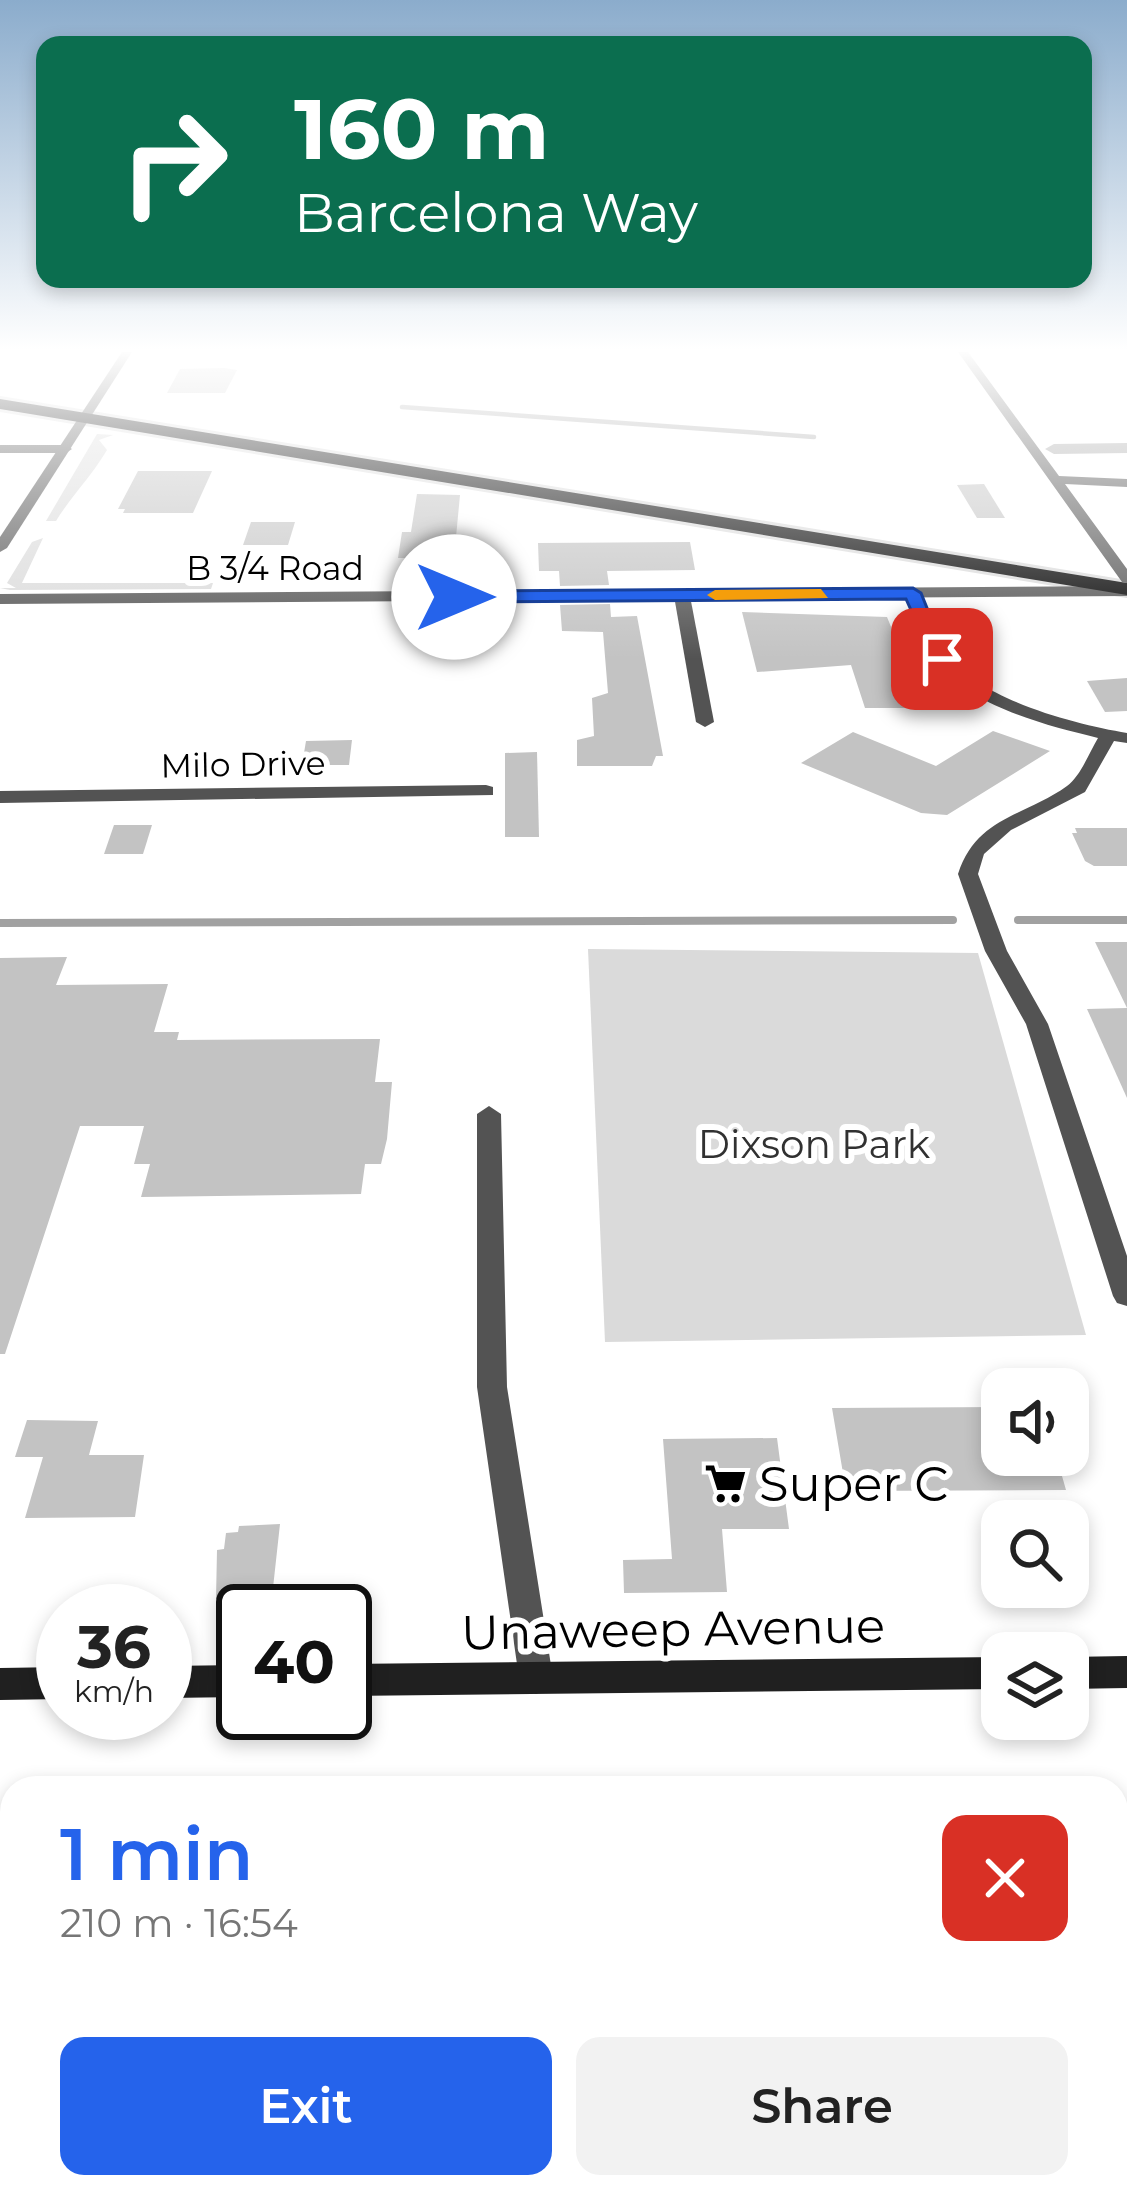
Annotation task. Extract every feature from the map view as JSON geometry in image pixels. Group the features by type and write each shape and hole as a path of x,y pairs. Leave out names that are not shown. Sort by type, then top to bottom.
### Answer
{"highway":[{"path":"345,455 1126,581"}],"main road":[{"path":"1089,1672 1127,1672"},
{"name":"Unaweep Avenue","path":"372,1680 981,1673"},
{"path":"0,1684 36,1683"}],"street":[{"path":"0,548 61,455"},
{"path":"1035,455 1126,581"},
{"path":"1053,480 1127,483"},
{"name":"B 3/4 Road","path":"0,599 913,593 1126,581"},
{"path":"913,593 942,659 956,674 996,696 1118,736 1078,788 1004,826 976,852 968,874 996,951 1037,1024 1127,1296"},
{"path":"682,596 705,722"},
{"name":"Milo Drive","path":"0,796 486,791"},
{"path":"489,1114 493,1387 536,1678"}],"green space":[{"path":"85,455 104,455 56,521 46,521"},
{"path":"43,538 22,583 213,583 211,589 0,588 16,588 7,583 32,542"},
{"name":"Dixson Park","path":"588,949 978,953 1086,1335 605,1342"}],"building":[{"path":"138,471 212,471 193,513 123,513 125,509 118,509"},
{"path":"984,484 1005,518 977,518 957,485"},
{"path":"417,494 460,495 454,558 398,558 402,532 411,532"},
{"path":"251,522 295,522 288,545 243,545"},
{"path":"690,542 695,570 607,571 609,585 560,586 559,571 539,571 538,543"},
{"path":"610,604 611,617 637,616 663,756 656,756 652,766 577,766 577,740 594,736 592,698 608,693 603,632 562,631 560,605"},
{"path":"742,612 887,617 924,708 865,708 851,665 757,672"},
{"path":"1127,678 1127,711 1105,712 1087,681"},
{"path":"993,731 1050,751 947,815 921,813 801,763 853,732 936,766"},
{"path":"352,740 349,765 302,765 306,741"},
{"path":"537,752 539,837 505,837 505,753"},
{"path":"114,825 152,825 143,854 104,854"},
{"path":"1075,828 1127,828 1127,866 1094,866 1085,861 1072,833 1077,833"},
{"path":"1095,942 1127,942 1127,1008"},
{"path":"67,957 56,985 168,984 154,1032 179,1032 177,1040 380,1039 375,1082 392,1082 387,1139 381,1164 365,1164 361,1194 141,1197 150,1164 134,1164 144,1126 80,1126 5,1354 0,1354 0,958"},
{"path":"1127,1008 1127,1098 1087,1009"},
{"path":"981,1407 981,1476 1062,1476 1066,1490 846,1491 832,1408"},
{"path":"27,1420 98,1421 89,1455 144,1455 135,1517 25,1518 43,1457 15,1457"},
{"name":"Super C","path":"777,1438 789,1529 722,1529 727,1592 624,1593 623,1560 672,1559 663,1439"},
{"path":"280,1524 273,1584 216,1584 217,1550 224,1549 226,1533 238,1532 239,1526"}],"waterway":[{"path":"0,923 953,920"},
{"path":"1018,920 1127,920"}],"slow traffic":[{"path":"715,595 821,595"}],"place":[{"name":"Super C","path":"725,1484"}],"route":[{"path":"454,597 913,593 942,659"}]}
